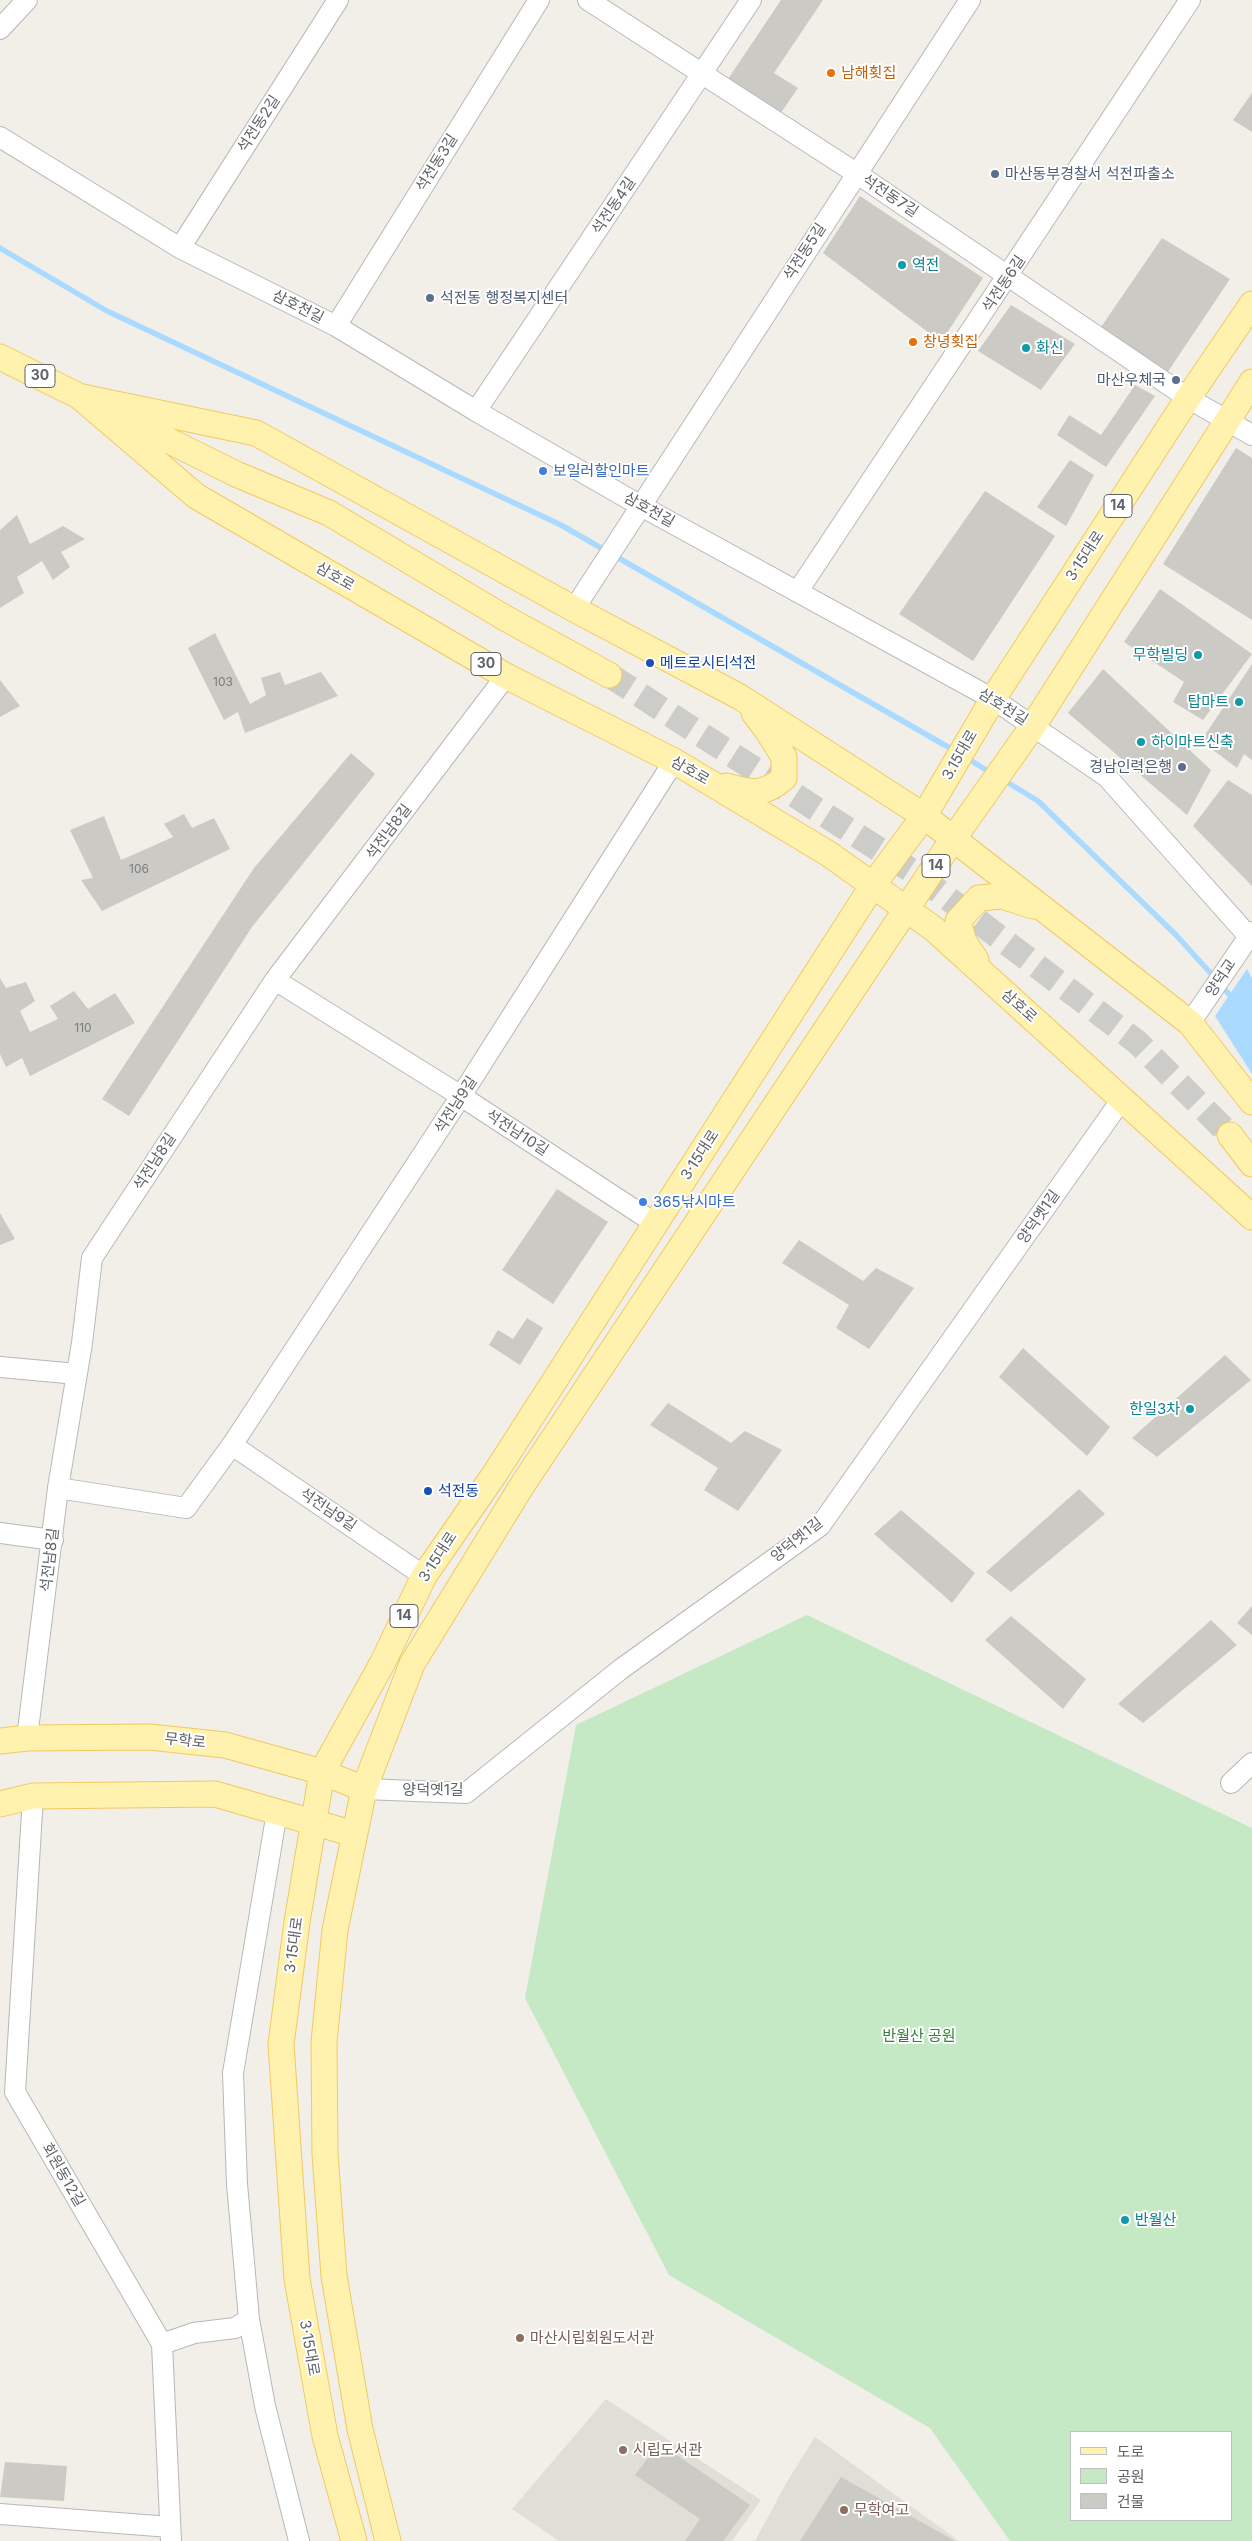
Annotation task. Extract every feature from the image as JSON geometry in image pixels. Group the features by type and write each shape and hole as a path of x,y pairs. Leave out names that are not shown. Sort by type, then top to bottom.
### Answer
{"main road":[{"name":"3·15대로","path":"990,704 1188,398 1252,304"},
{"name":"삼호로","path":"0,357 236,474 329,513 505,618 609,675"},
{"name":"14","path":"388,2541 360,2429 334,2276 325,2154 324,2042 336,1930 364,1789 412,1664 522,1484 959,830 1030,730 1252,382"},
{"name":"삼호로","path":"79,396 256,433 578,602 929,809 959,830 1047,910 1196,1016 1252,1102"},
{"name":"삼호로","path":"79,396 196,496 506,676 674,761 829,854 934,929 1252,1217"},
{"path":"709,782 751,792 770,790 784,778 784,757 767,730 740,697"},
{"name":"3.15대로","path":"929,809 990,704"},
{"name":"3·15대로","path":"354,2541 325,2436 297,2279 281,2044 297,1922 322,1772 383,1662 424,1576 494,1475 873,885 929,809"},
{"path":"989,979 964,942 958,921 978,898 1002,896 1047,910"},
{"path":"1230,1135 1252,1164"},
{"name":"무학로","path":"0,1741 27,1738 150,1738 225,1745 322,1772 364,1789"},
{"path":"0,1804 33,1796 215,1794 354,1834"}],"street":[{"path":"0,29 27,0"},
{"name":"석전동2길","path":"180,248 338,0"},
{"name":"석전동3길","path":"336,326 539,0"},
{"name":"석전동7길","path":"588,0 856,173 1188,398 1252,435"},
{"name":"석전동4길","path":"476,411 751,0"},
{"name":"석전동5길","path":"578,602 970,0"},
{"name":"석전동6길","path":"798,591 1009,276 1190,0"},
{"name":"삼호천길","path":"0,136 180,248 336,326 637,512 798,591 990,704 1107,777 1249,939"},
{"name":"석전남8길","path":"27,1738 58,1488 77,1374 92,1258 274,980 506,676"},
{"name":"석전남9길","path":"58,1488 186,1508 232,1445 462,1096 674,761"},
{"name":"양덕교","path":"1196,1016 1249,939"},
{"name":"석전남10길","path":"274,980 462,1096 656,1224"},
{"name":"양덕옛1길","path":"364,1789 466,1793 621,1669 820,1526 1122,1099"},
{"path":"0,1367 77,1374"},
{"name":"석전남9길","path":"232,1445 424,1576"},
{"path":"0,1533 53,1540"},
{"path":"1231,1783 1252,1763"},
{"name":"회원동12길","path":"33,1796 7,2091 162,2344 171,2534"},
{"path":"277,1812 233,2073 237,2184 249,2319 265,2406 299,2541"},
{"path":"162,2344 194,2333 235,2328 249,2319"},
{"path":"0,2514 171,2534"}],"shaded area":[{"name":"시립도서관","path":"606,2399 761,2500 732,2541 559,2541 512,2509"},
{"name":"무학여고","path":"815,2437 959,2541 755,2541 788,2480"}],"green space":[{"name":"반월산 공원","path":"807,1615 1252,1828 1252,2541 1010,2541 930,2428 669,2275 525,1998 576,1725"}],"water":[{"path":"1247,969 1252,978 1252,1074 1215,1016"}],"building":[{"path":"781,0 823,0 774,73 798,88 778,117 726,82"},
{"path":"1252,93 1252,132 1233,120"},
{"name":"역전","path":"860,196 983,278 941,342 823,253"},
{"name":"마산우체국","path":"1162,238 1230,279 1167,373 1101,327"},
{"name":"화신","path":"1011,305 1075,344 1041,390 978,351"},
{"path":"1135,385 1155,396 1106,467 1057,435 1069,415 1101,435"},
{"path":"1236,448 1252,458 1252,620 1163,564"},
{"path":"1070,460 1094,475 1066,526 1037,507"},
{"path":"985,491 1055,536 973,661 899,614"},
{"path":"17,515 30,544 63,526 85,539 61,552 70,567 53,580 42,561 17,577 24,593 0,608 0,530"},
{"name":"무학빌딩","path":"1160,589 1252,654 1203,720 1173,702 1184,682 1124,642"},
{"path":"215,633 250,704 266,695 261,678 280,672 285,685 321,672 338,696 245,733 238,712 224,720 188,648"},
{"name":"탑마트","path":"1252,664 1252,760 1244,754 1237,768 1201,741"},
{"name":"하이마트신축","path":"1103,669 1211,770 1187,815 1068,713"},
{"path":"0,680 20,706 0,717"},
{"path":"351,753 375,774 252,927 129,1116 102,1099 254,868"},
{"path":"1228,780 1252,795 1252,886 1193,826"},
{"path":"184,814 192,828 214,818 230,849 102,911 81,880 93,878 70,830 104,816 121,860 173,837 164,824"},
{"path":"0,978 6,988 26,982 35,1001 20,1011 30,1032 58,1019 50,1006 74,991 88,1009 115,993 135,1023 30,1076 22,1058 6,1067 0,1054"},
{"path":"557,1189 608,1222 553,1304 502,1270"},
{"path":"0,1213 15,1239 0,1245"},
{"path":"799,1240 863,1281 876,1268 914,1288 869,1349 836,1328 849,1305 782,1263"},
{"path":"527,1318 543,1328 520,1365 489,1345 498,1330 513,1339"},
{"path":"1023,1348 1110,1427 1087,1456 999,1377"},
{"name":"한일3차","path":"1225,1355 1251,1380 1157,1457 1132,1438"},
{"path":"668,1403 731,1443 745,1431 782,1450 738,1511 704,1490 718,1468 650,1425"},
{"path":"1079,1489 1105,1514 1011,1592 986,1572"},
{"path":"901,1510 975,1573 952,1603 874,1534"},
{"path":"1252,1606 1252,1635 1237,1623"},
{"path":"1011,1616 1086,1679 1063,1709 985,1640"},
{"path":"1211,1620 1237,1645 1143,1723 1118,1704"},
{"path":"659,2443 750,2505 723,2541 685,2541 700,2519 635,2475"},
{"path":"5,2462 67,2466 64,2501 0,2497"},
{"path":"841,2477 955,2541 800,2541"}],"waterway":[{"path":"0,248 107,311 561,525 955,751"},
{"path":"965,757 991,773"},
{"path":"1002,779 1038,801 1176,935 1215,978"},
{"path":"1221,985 1235,1001"}],"tunnel":[{"path":"609,675 912,871 1137,1042 1230,1135"}],"place":[{"name":"남해횟집","path":"831,73"},
{"name":"마산동부경찰서 석전파출소","path":"995,174"},
{"name":"역전","path":"902,265"},
{"name":"석전동 행정복지센터","path":"430,298"},
{"name":"창녕횟집","path":"913,342"},
{"name":"화신","path":"1026,348"},
{"name":"마산우체국","path":"1176,380"},
{"name":"보일러할인마트","path":"543,471"},
{"name":"무학빌딩","path":"1198,655"},
{"name":"메트로시티석전","path":"650,663"},
{"name":"탑마트","path":"1239,702"},
{"name":"하이마트신축","path":"1141,742"},
{"name":"경남인력은행","path":"1182,767"},
{"name":"365낚시마트","path":"643,1202"},
{"name":"한일3차","path":"1190,1409"},
{"name":"석전동","path":"428,1491"},
{"name":"반월산","path":"1125,2220"},
{"name":"마산시립회원도서관","path":"520,2338"},
{"name":"시립도서관","path":"623,2450"},
{"name":"무학여고","path":"844,2510"}]}
